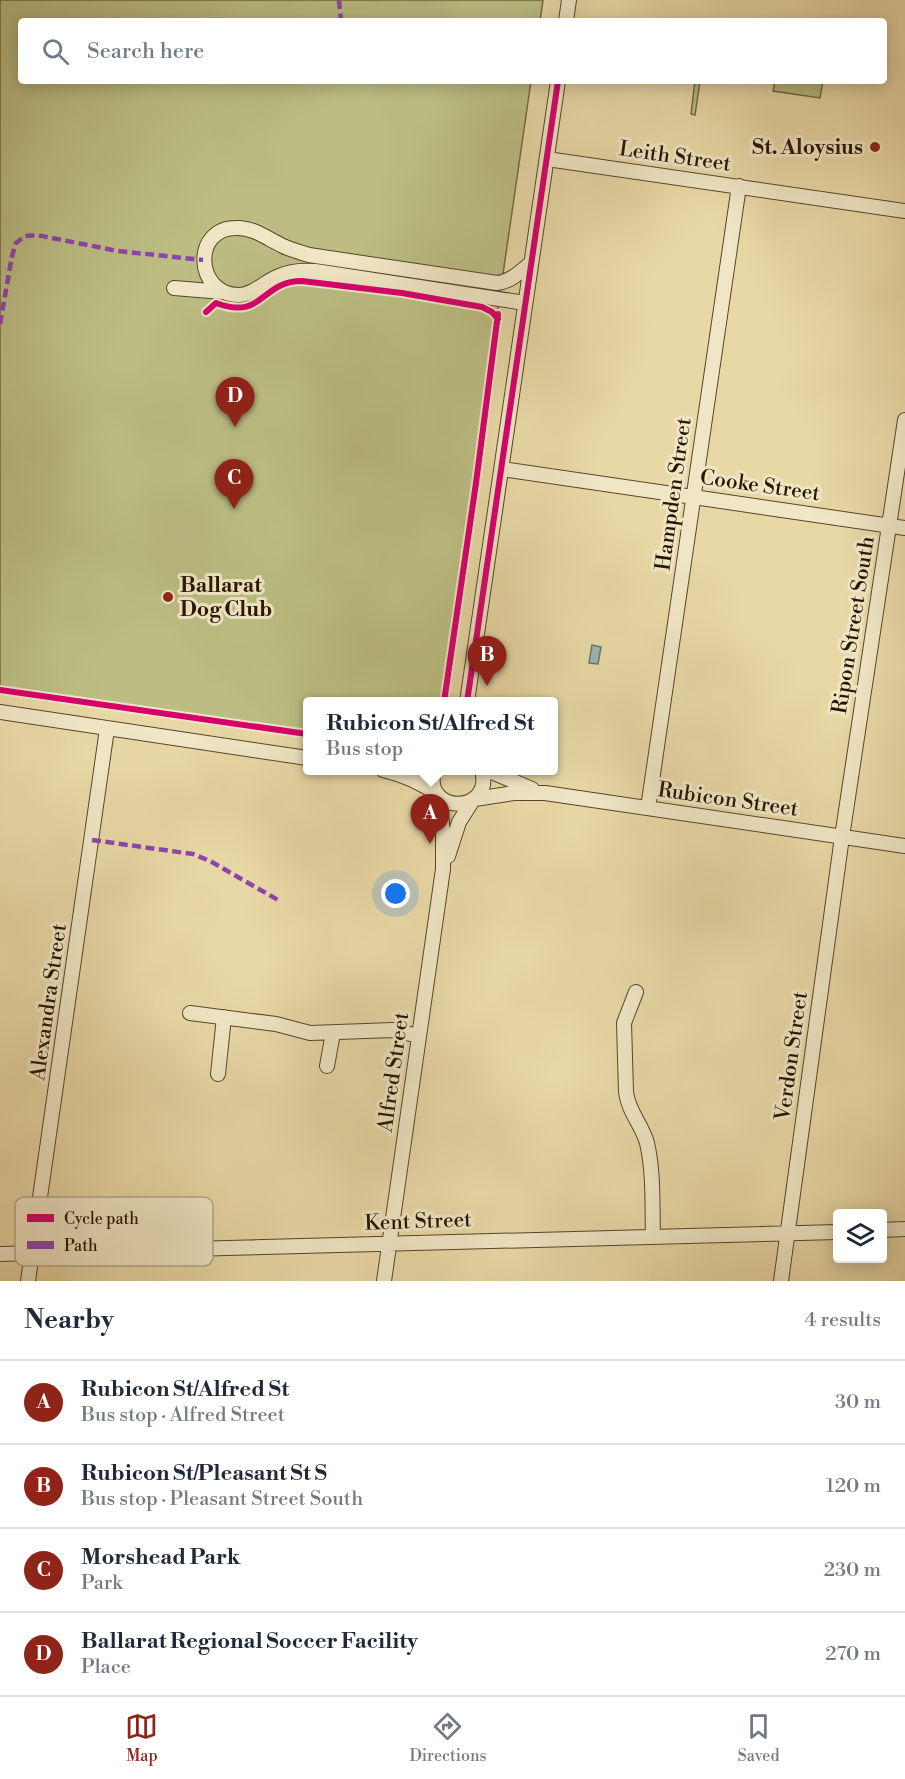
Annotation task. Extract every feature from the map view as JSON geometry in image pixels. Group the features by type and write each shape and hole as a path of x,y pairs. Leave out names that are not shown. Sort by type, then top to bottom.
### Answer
{"street":[{"path":"566,18 569,0"},
{"path":"469,697 558,84"},
{"name":"Leith Street","path":"547,159 905,211"},
{"name":"Hampden Street","path":"648,808 739,186"},
{"path":"525,303 330,266 248,229 237,228 215,235 205,249 201,274 195,282 174,288 245,294 257,290 280,275 315,271 330,266 503,283 514,278 530,264"},
{"path":"203,264 211,283 221,291 228,293"},
{"name":"Ripon Street South","path":"842,837 905,420"},
{"name":"Cooke Street","path":"502,469 905,528"},
{"path":"0,712 303,757"},
{"name":"Alexandra Street","path":"41,1197 107,729"},
{"path":"398,775 412,779 439,796"},
{"name":"Alfred Street","path":"384,1281 443,869 443,833 439,796 433,782 434,775"},
{"name":"Alfred Street","path":"443,869 459,822 483,786 482,775"},
{"name":"Rubicon Street","path":"496,775 515,784 545,793"},
{"name":"Rubicon Street","path":"439,796 457,805 474,799 514,793 545,793 905,846"},
{"name":"Verdon Street","path":"780,1281 842,837"},
{"path":"636,992 624,1023 625,1087 628,1103 642,1129 648,1150 653,1236"},
{"path":"190,1013 276,1024 310,1033 393,1030 419,1036"},
{"path":"218,1074 224,1017"},
{"path":"327,1066 333,1033"},
{"path":"887,1230 905,1229"},
{"name":"Kent Street","path":"213,1248 833,1232"},
{"name":"Kent Street","path":"0,1254 15,1254"},
{"name":"Alexandra Street","path":"28,1281 31,1266"}],"green space":[{"path":"0,0 543,0 540,18 18,18 18,84 531,84 442,697 303,697 303,731 0,686"},
{"path":"695,84 700,84 695,115 691,114"},
{"path":"774,84 822,84 820,98 773,91"}],"water":[{"path":"592,645 601,647 598,664 589,663"}],"marked path":[{"path":"339,0 341,18"},
{"path":"0,324 12,256 16,243 25,236 37,235 118,251 203,260"},
{"path":"92,840 193,854 210,861 278,900"}],"cycle path":[{"path":"468,697 558,84"},
{"path":"206,312 216,303 244,307 253,304 278,287 302,281 402,293 482,307 492,312 498,319"},
{"path":"445,697 498,314"},
{"path":"0,690 303,733"}],"place":[{"name":"St. Aloysius","path":"875,147"},
{"name":"Ballarat Regional Soccer Facility","path":"235,427"},
{"name":"Morshead Park","path":"234,509"},
{"name":"Ballarat Dog Club","path":"168,597"},
{"name":"Rubicon St/Pleasant St S","path":"487,686"},
{"name":"Rubicon St/Alfred St","path":"430,844"}]}
